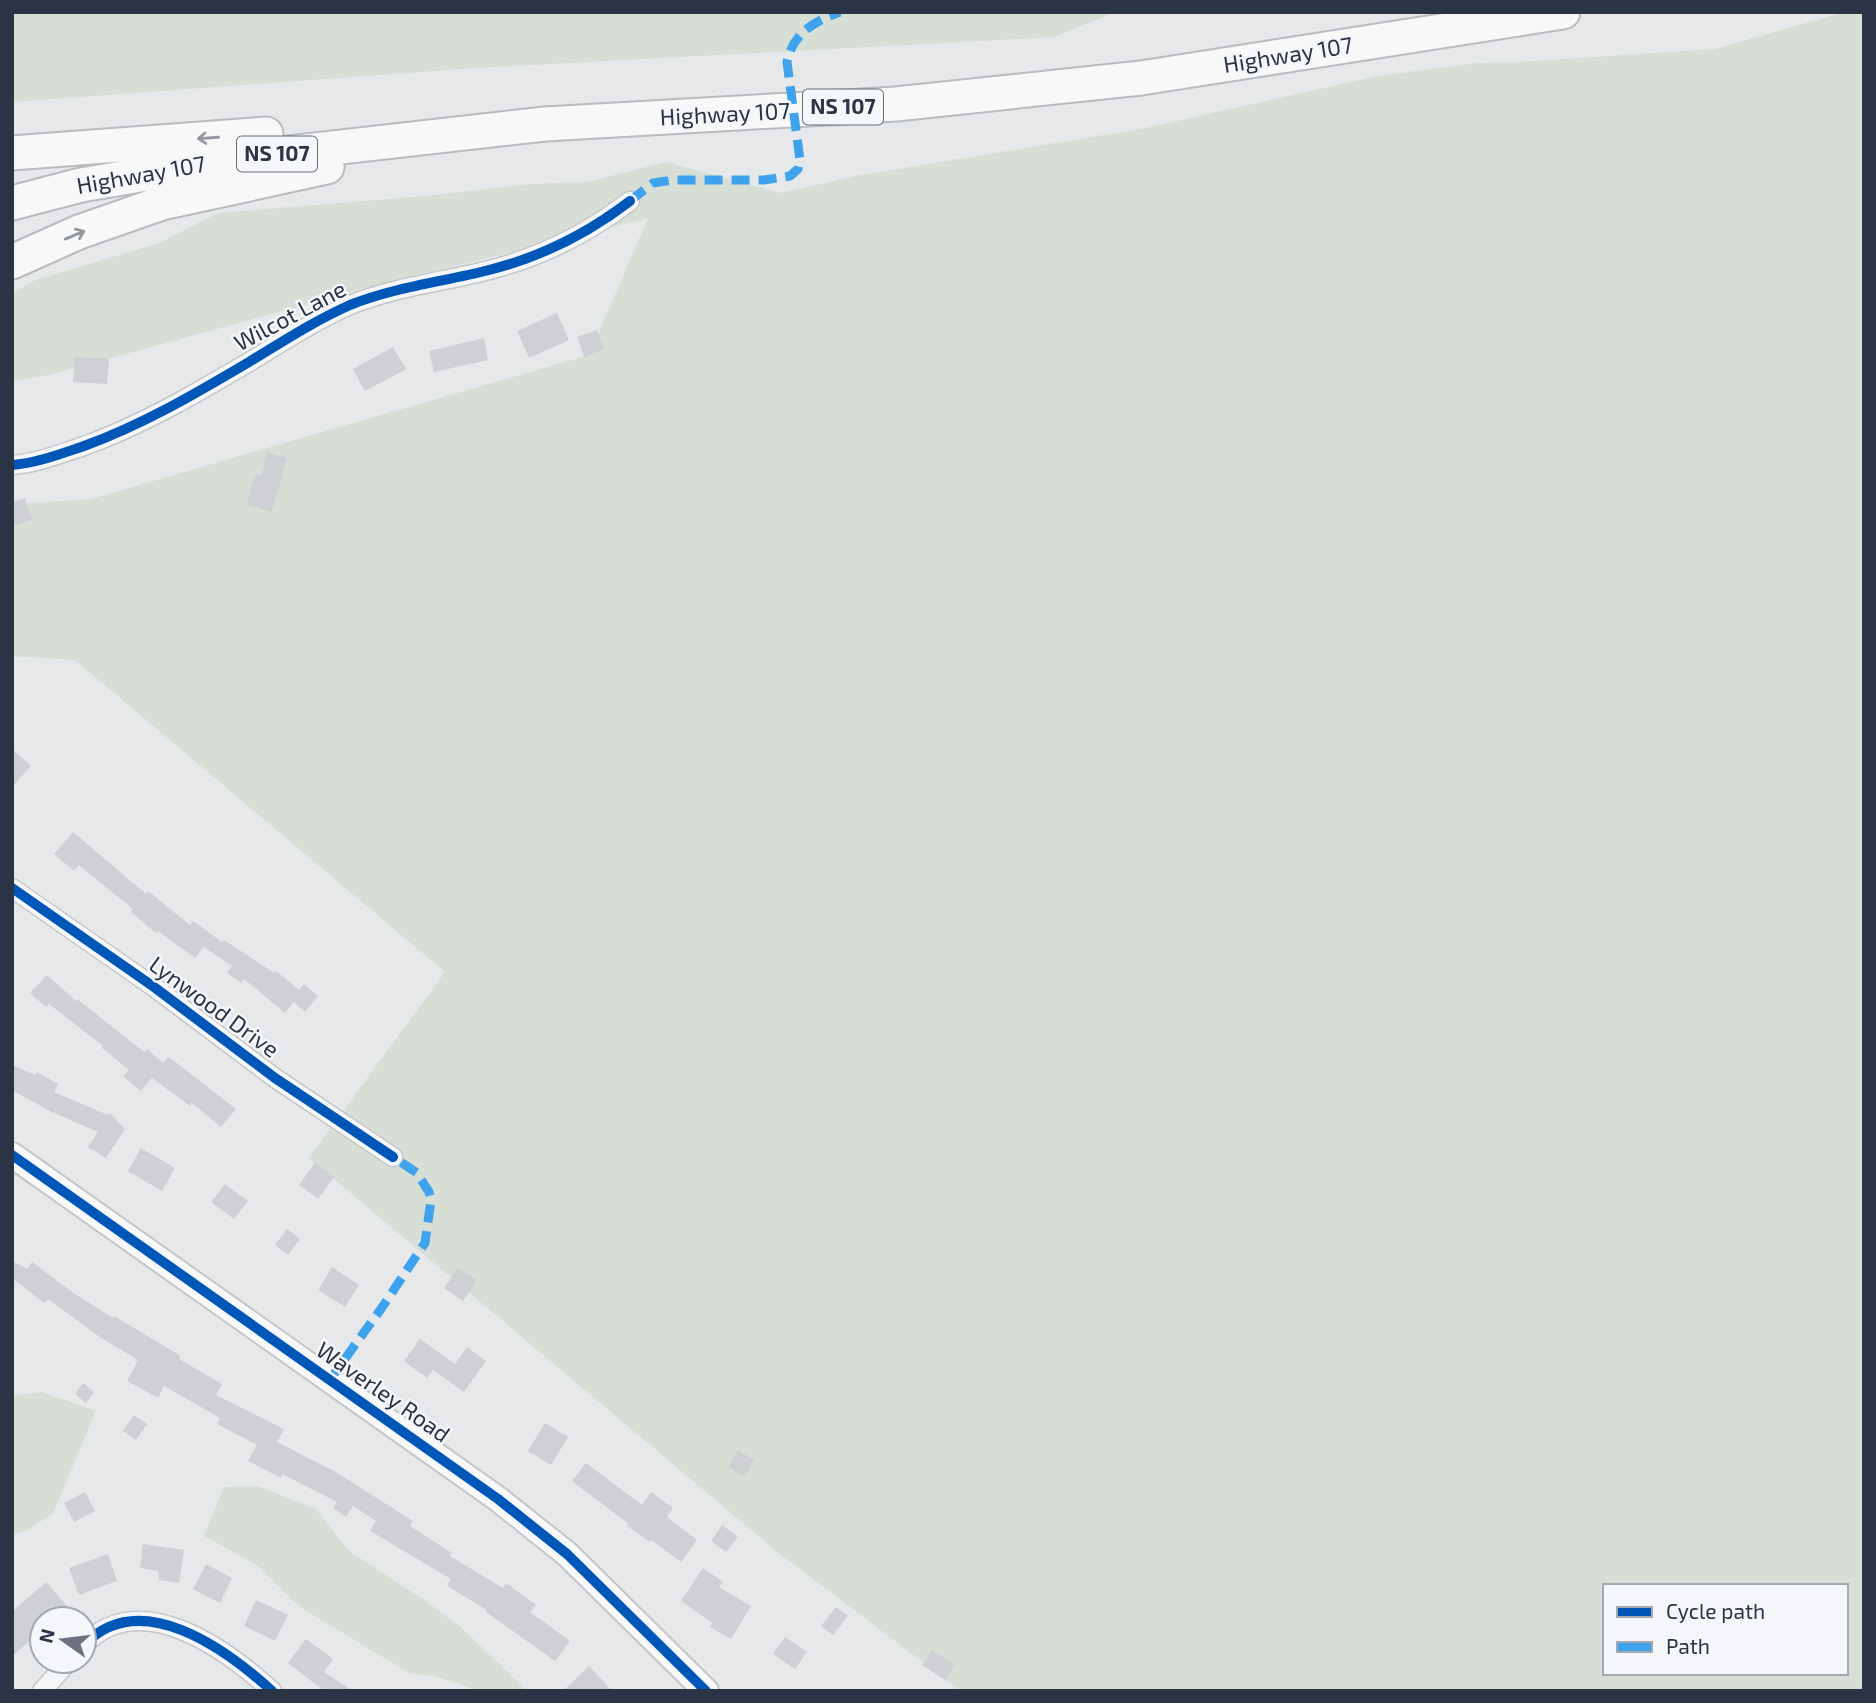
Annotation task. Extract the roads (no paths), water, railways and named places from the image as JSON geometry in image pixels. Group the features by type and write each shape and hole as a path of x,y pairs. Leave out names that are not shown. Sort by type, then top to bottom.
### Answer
{"highway":[{"name":"Highway 107","path":"12,203 81,185 235,159 545,124 896,104 1100,82 1563,12"},
{"path":"12,153 454,122 545,124"},
{"path":"12,262 79,232 162,203 388,153 545,124"}],"main road":[{"name":"Waverley Road","path":"12,1155 253,1323 329,1381 498,1499 567,1553 631,1615 699,1689"}],"street":[{"name":"Wilcot Lane","path":"12,465 55,456 129,428 166,410 313,323 352,305 414,285 500,267 556,248 607,219 630,201"},
{"name":"Lynwood Drive","path":"12,888 154,987 275,1077 393,1157"},
{"path":"98,1634 114,1625 139,1620 156,1621 211,1646 252,1673 272,1691"},
{"path":"42,1691 56,1675"}]}
